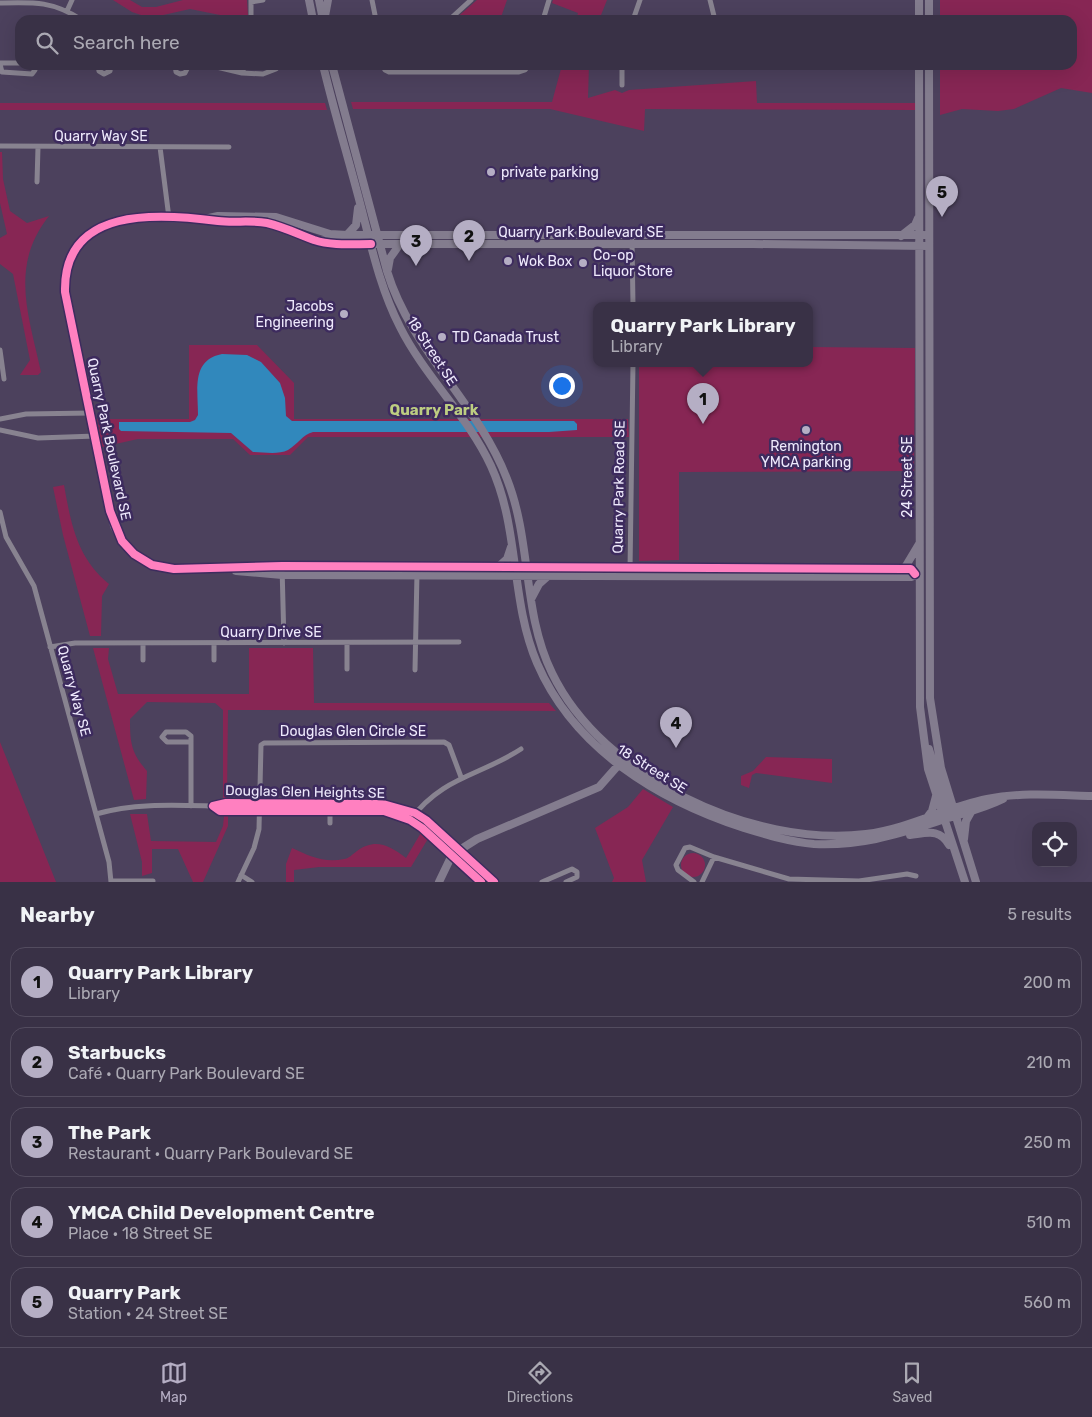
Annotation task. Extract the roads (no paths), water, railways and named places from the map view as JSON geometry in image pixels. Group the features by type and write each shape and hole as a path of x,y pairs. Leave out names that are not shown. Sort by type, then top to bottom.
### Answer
{"main road":[{"path":"309,0 312,15"},
{"path":"319,0 322,15"},
{"path":"324,15 328,0"},
{"path":"919,0 919,15"},
{"path":"929,0 929,15"},
{"name":"18 Street SE","path":"324,70 384,293 401,329 479,444 492,468 505,504 527,635 545,680 559,704 578,728 621,762 687,806 724,821 785,840 811,844 855,843 903,834 948,814"},
{"name":"18 Street SE","path":"333,70 397,300 418,340 478,423 500,462 514,498 530,599 543,653 562,691 589,727 621,762 662,784 708,807 739,819 793,833 817,836 882,832 948,814"},
{"name":"24 Street SE","path":"919,70 920,542 918,574 920,707 928,769 936,796 964,842 976,882"},
{"name":"24 Street SE","path":"929,70 930,698 948,814 958,862 965,882"},
{"path":"347,235 356,226 359,199"},
{"path":"901,236 915,224 919,215"},
{"name":"Quarry Park Boulevard SE","path":"527,572 517,576 417,570 282,566 174,569 152,564 134,554 122,541 110,512 96,436 65,292 65,280 71,256 83,239 109,222 124,219 207,218 218,216 276,217 330,234 347,235 928,235"},
{"name":"Quarry Park Boulevard SE","path":"207,218 218,221 266,223 328,243 928,246"},
{"path":"388,271 390,258 400,244"},
{"path":"904,569 920,542"},
{"path":"498,567 509,555 513,543"},
{"name":"Quarry Park Boulevard SE","path":"222,569 282,575 498,567 515,567 527,572"},
{"path":"527,572 548,576 911,569 918,574 911,578 747,573"},
{"name":"Quarry Park Road SE","path":"527,572 630,573"},
{"path":"530,599 539,584 548,576"},
{"path":"922,734 948,814"},
{"path":"439,882 451,857 458,850 477,839 599,787 621,762"},
{"path":"926,820 932,811 936,796"},
{"path":"948,814 987,799 1092,796"},
{"path":"948,814 971,812 1007,797"},
{"path":"964,842 964,829 971,812"},
{"path":"903,834 910,835 929,832 941,834 958,862"}],"street":[{"path":"53,5 57,0"},
{"path":"67,10 72,0"},
{"path":"251,15 251,1 263,0"},
{"path":"372,0 375,15"},
{"path":"454,15 471,0"},
{"path":"544,15 549,0"},
{"path":"635,15 640,0"},
{"path":"710,0 714,15"},
{"path":"0,3 30,2 53,5 74,15"},
{"path":"15,63 0,63 2,72 9,74 32,74 35,70"},
{"path":"99,70 104,74 110,70"},
{"path":"176,70 180,74 185,73 186,70"},
{"path":"229,70 263,74 273,70"},
{"path":"385,70 389,72 519,72 525,70"},
{"path":"622,70 622,84"},
{"name":"Quarry Way SE","path":"0,146 160,147 169,218"},
{"path":"37,182 38,147"},
{"path":"160,147 230,147"},
{"path":"632,235 632,302"},
{"path":"0,350 4,379"},
{"name":"Quarry Park Road SE","path":"630,573 633,367"},
{"path":"0,419 26,414 91,413"},
{"path":"0,430 38,438 96,436"},
{"name":"Quarry Way SE","path":"0,512 6,537 34,586 109,862 111,881"},
{"path":"282,566 284,643"},
{"path":"416,670 417,570"},
{"name":"Quarry Drive SE","path":"50,647 75,643 459,642"},
{"path":"143,643 143,660"},
{"path":"214,643 214,660"},
{"path":"347,643 347,669"},
{"path":"191,742 167,742 162,737 166,732 186,732 191,736 191,742 191,806"},
{"name":"Douglas Glen Circle SE","path":"238,882 254,848 259,830 261,745 264,742 444,742 449,745 461,777"},
{"path":"410,820 437,792 461,777 511,756 521,749"},
{"name":"Douglas Glen Heights SE","path":"481,882 451,857 422,828 410,820 384,811 220,811 213,806 219,803 383,804 415,813 426,820 494,882"},
{"path":"330,804 330,823"},
{"path":"96,814 140,806 213,806"},
{"path":"694,882 678,870 676,866 685,848 690,847 776,879 859,882 908,874 916,876"},
{"path":"702,882 714,857"},
{"path":"543,882 572,870 577,872 577,877 566,882"},
{"path":"241,875 252,882"},
{"path":"111,881 152,882"}],"water":[{"path":"222,354 247,355 261,362 280,383 285,398 286,416 292,421 574,421 577,424 577,430 549,432 313,432 306,435 288,450 271,453 253,452 231,433 121,431 119,429 119,422 190,422 195,420 198,415 197,386 201,369 212,357"}],"place":[{"name":"private parking","path":"491,172"},
{"name":"Quarry Park","path":"942,217"},
{"name":"Starbucks","path":"469,261"},
{"name":"Wok Box","path":"508,261"},
{"name":"Co-op Liquor Store","path":"583,263"},
{"name":"The Park","path":"416,266"},
{"name":"Jacobs Engineering","path":"344,314"},
{"name":"TD Canada Trust","path":"442,337"},
{"name":"Quarry Park Library","path":"703,424"},
{"name":"Remington YMCA parking","path":"806,430"},
{"name":"YMCA Child Development Centre","path":"676,748"}],"district":[{"name":"Quarry Park","path":"434,410"}]}
